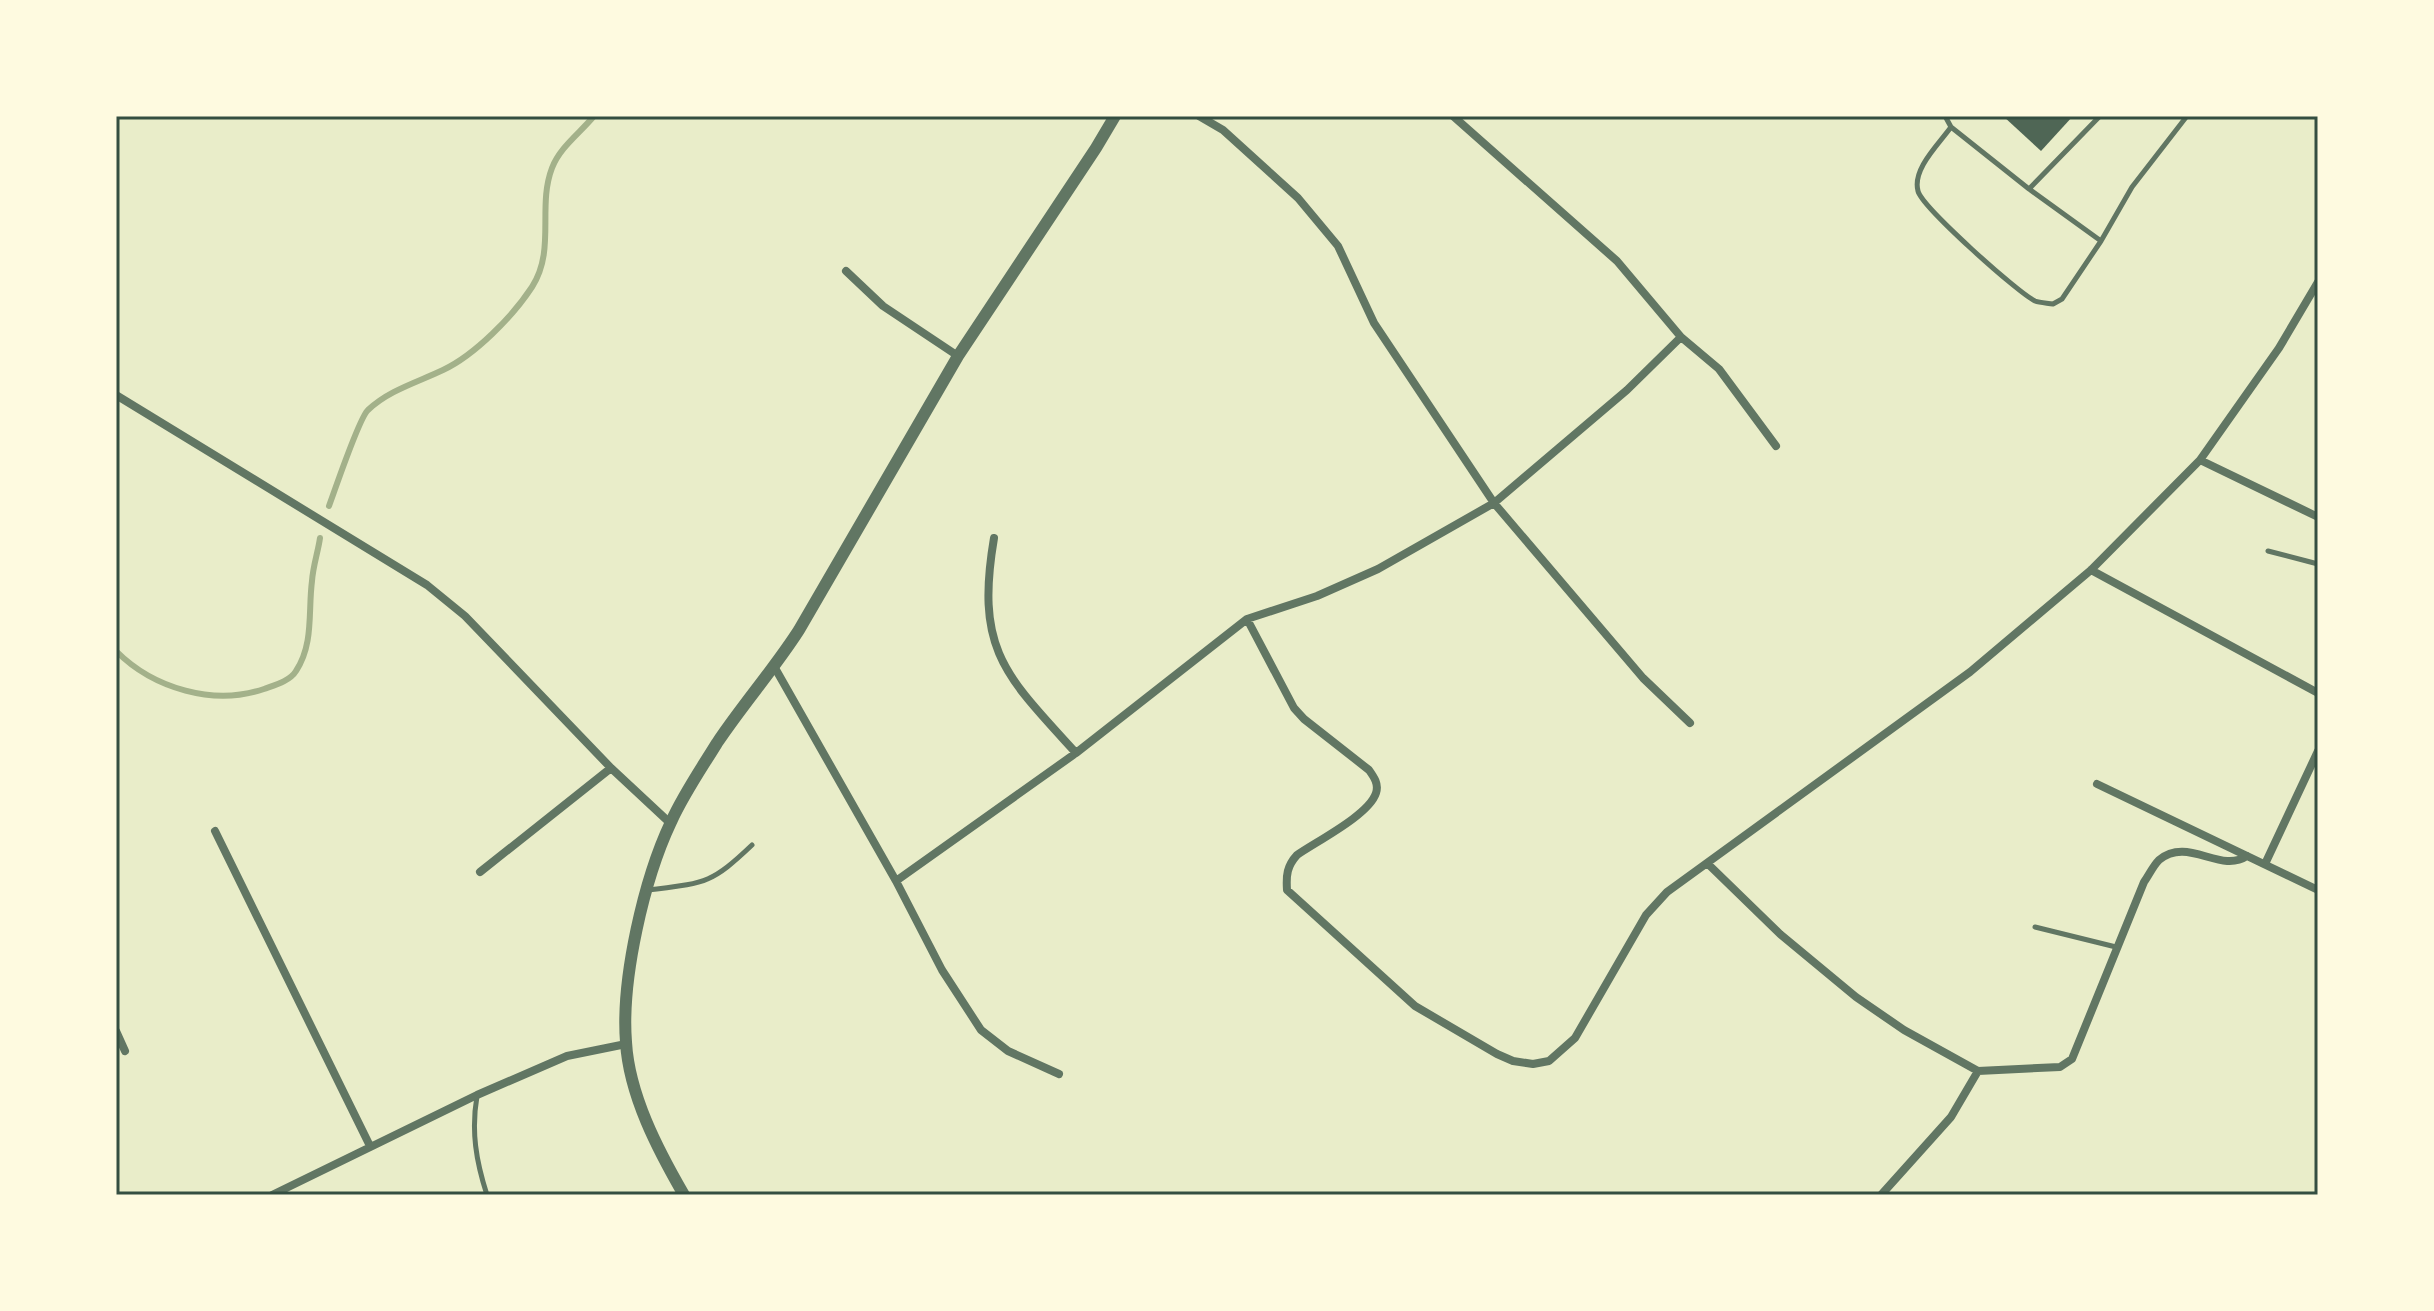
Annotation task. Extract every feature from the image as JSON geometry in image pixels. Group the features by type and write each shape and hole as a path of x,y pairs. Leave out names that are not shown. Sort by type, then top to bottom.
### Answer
{"street":[{"path":"684,1195 652,1132 635,1087 626,1044 631,968 648,890 670,823 719,741 775,668 849,548 958,356 1115,116"},
{"path":"1199,116 1223,130 1298,198 1338,246 1374,323 1494,503 1643,678 1690,723"},
{"path":"1453,116 1617,261 1681,337 1719,369 1776,446"},
{"path":"846,271 883,306 958,356"},
{"path":"1247,619 1294,708 1369,770 1376,781 1376,792 1367,808 1297,855 1289,864 1287,890 1415,1006 1513,1061 1533,1064 1549,1061 1575,1038 1646,915 1667,892 1970,672 2091,570 2200,460 2279,348 2318,282"},
{"path":"896,881 1076,753 1247,619 1317,596 1378,569 1494,503 1627,390 1681,337"},
{"path":"116,395 427,585 465,616 611,768 670,823"},
{"path":"2200,460 2318,517"},
{"path":"994,538 987,579 989,625 994,644 1002,663 1036,709 1076,753"},
{"path":"2091,570 2318,693"},
{"path":"775,668 896,881 942,970 981,1030 1008,1051 1059,1074"},
{"path":"2265,864 2318,751"},
{"path":"480,872 611,768"},
{"path":"2097,784 2318,890"},
{"path":"215,831 370,1146"},
{"path":"1708,864 1780,934 1856,997 1904,1030 1978,1071 2060,1067 2072,1059 2144,882 2159,861 2176,851 2194,851 2229,862 2247,856"},
{"path":"116,1031 125,1051"},
{"path":"272,1195 477,1095 567,1056 626,1044"},
{"path":"1881,1195 1951,1117 1978,1071"}],"lane":[{"path":"1945,116 1951,127 2101,241"},
{"path":"2029,189 2100,116"},
{"path":"1951,127 1920,170 1918,191 1932,212 2018,288 2036,301 2053,304 2062,299 2132,187 2187,116"},
{"path":"2268,551 2318,564"},
{"path":"648,890 697,884 721,874 752,845"},
{"path":"2035,927 2116,947"},
{"path":"477,1095 473,1120 474,1145 487,1195"}],"building":[{"path":"2003,116 2073,116 2041,151"}],"waterway":[{"path":"329,506 353,440 368,410 394,392 468,355 504,322 532,287 543,258 546,198 552,168 565,147 594,116"},
{"path":"116,651 148,675 186,691 225,696 245,694 286,680 296,671 306,650 320,538"}]}
